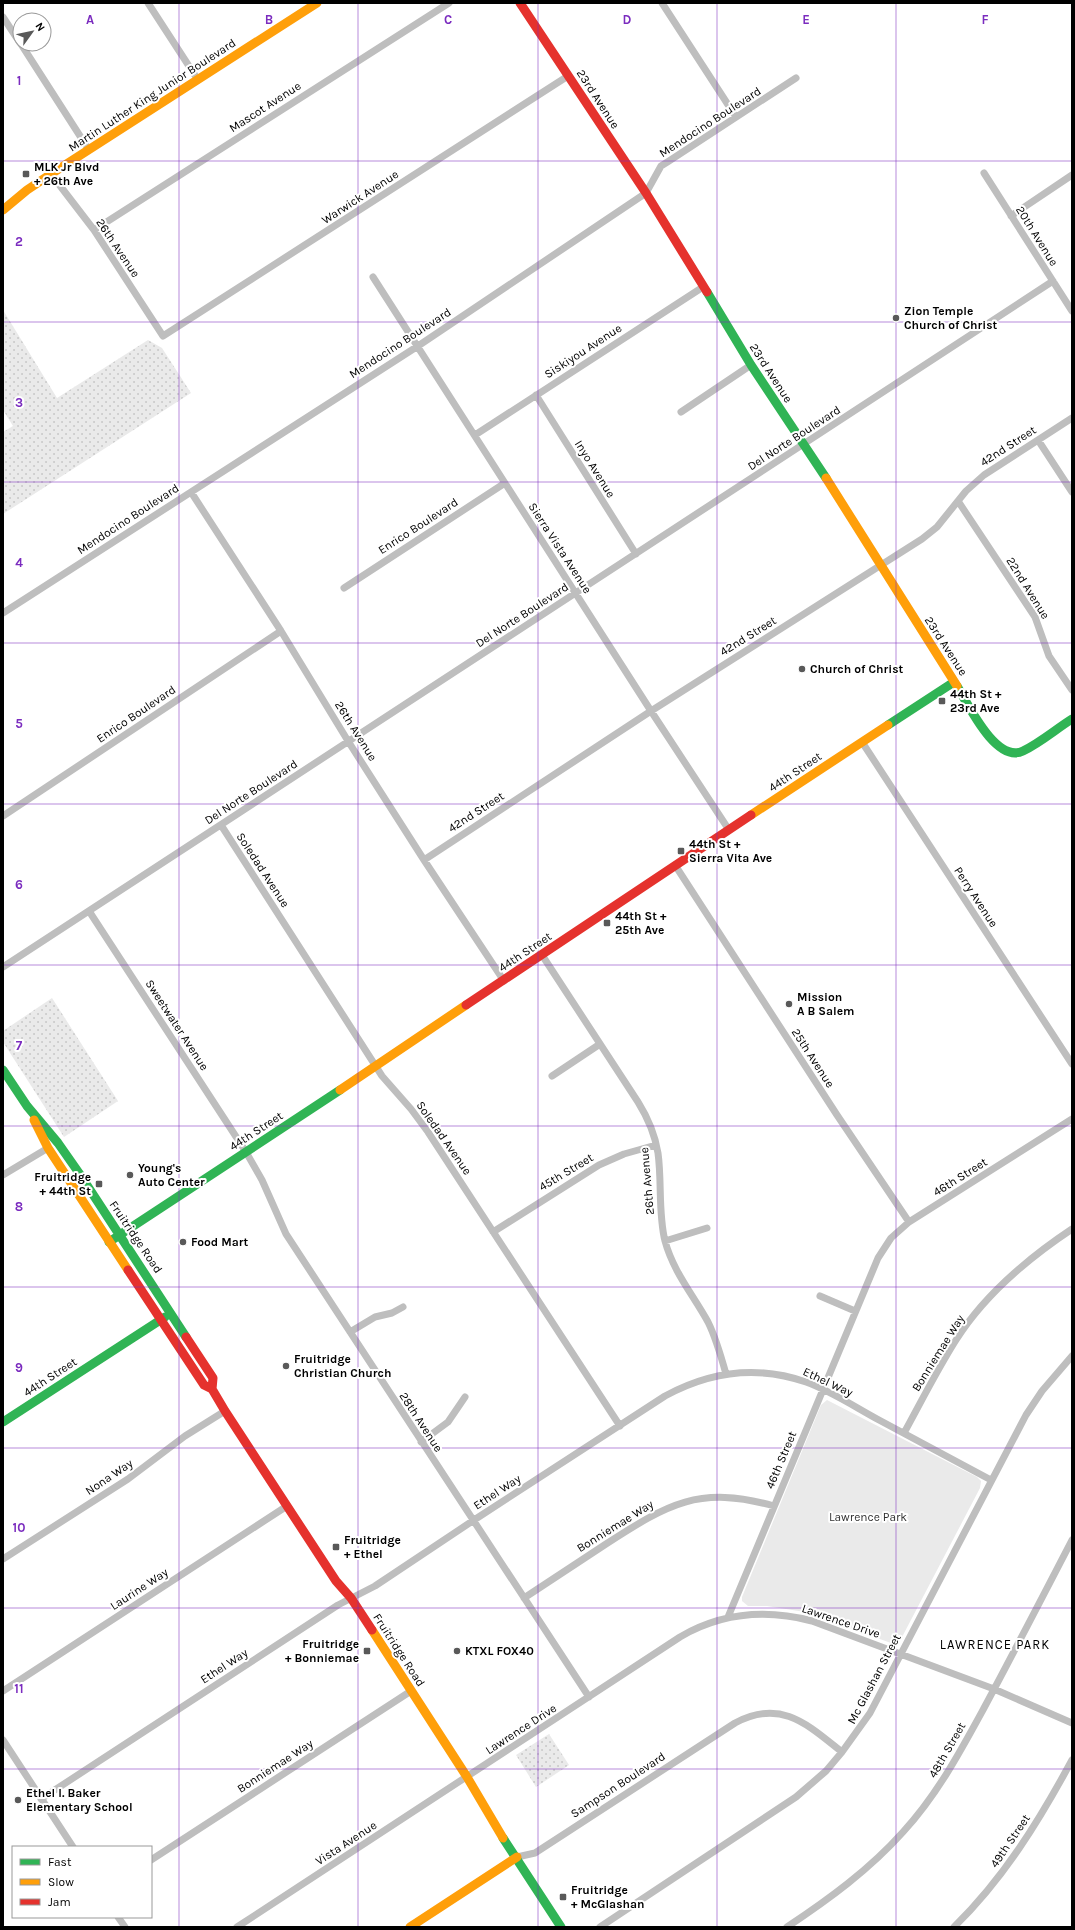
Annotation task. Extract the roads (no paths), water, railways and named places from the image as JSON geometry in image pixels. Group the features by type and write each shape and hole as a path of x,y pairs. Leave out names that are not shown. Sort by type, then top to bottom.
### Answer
{"street":[{"path":"148,3 198,80"},
{"name":"Martin Luther King Junior Boulevard","path":"3,210 27,190 198,80 305,6 317,3"},
{"name":"Mascot Avenue","path":"94,230 449,3"},
{"name":"23rd Avenue","path":"520,3 646,193 750,365 804,444 991,740 1006,752 1022,752 1072,720"},
{"path":"662,3 736,117"},
{"path":"3,16 12,30"},
{"path":"26,52 89,150"},
{"name":"Warwick Avenue","path":"163,336 568,76"},
{"name":"Mendocino Boulevard","path":"3,613 418,346 646,193 661,166 796,78"},
{"name":"20th Avenue","path":"984,173 1053,281 1069,300 1072,310"},
{"name":"26th Avenue","path":"51,174 94,230 163,336"},
{"path":"1011,216 1072,175"},
{"name":"Sierra Vista Avenue","path":"373,277 729,830"},
{"name":"Del Norte Boulevard","path":"3,967 1053,281"},
{"name":"Siskiyou Avenue","path":"475,435 703,287"},
{"path":"680,412 750,365"},
{"name":"Inyo Avenue","path":"536,395 636,554"},
{"name":"42nd Street","path":"424,860 651,711 930,533 943,521 966,491 984,475 1072,418"},
{"path":"1038,440 1072,492"},
{"name":"Enrico Boulevard","path":"344,588 505,483"},
{"name":"26th Avenue","path":"191,492 281,631 348,741 424,860 504,981"},
{"name":"22nd Avenue","path":"958,501 1034,617 1049,656 1072,690"},
{"name":"Enrico Boulevard","path":"3,816 281,631"},
{"name":"44th Street","path":"110,1242 377,1066 675,865 954,682"},
{"name":"Perry Avenue","path":"862,742 1072,1064"},
{"name":"Soledad Avenue","path":"221,825 382,1076 420,1120 620,1426"},
{"name":"25th Avenue","path":"675,865 837,1115 909,1222"},
{"name":"Sweetwater Avenue","path":"89,911 246,1152"},
{"name":"26th Avenue","path":"542,955 644,1112 656,1145 662,1218 666,1242 676,1270 709,1324 726,1374"},
{"path":"552,1076 600,1044"},
{"name":"Fruitridge Road","path":"3,1070 27,1106 58,1143 120,1235 213,1378 212,1389"},
{"name":"Fruitridge Road","path":"27,1106 48,1148 204,1385 212,1389 336,1581 351,1598 467,1777 492,1821 517,1857 561,1927"},
{"name":"46th Street","path":"728,1617 855,1311 878,1258 891,1238 909,1222 1072,1119"},
{"name":"45th Street","path":"494,1232 599,1164 619,1156 656,1145"},
{"path":"3,1175 48,1148"},
{"name":"28th Avenue","path":"246,1152 262,1180 286,1234 589,1697"},
{"path":"666,1242 707,1228"},
{"name":"Bonniemae Way","path":"904,1433 957,1339 988,1299 1024,1264 1072,1229"},
{"path":"820,1296 855,1311"},
{"path":"350,1332 375,1317 392,1313 403,1307"},
{"name":"44th Street","path":"3,1422 171,1313"},
{"name":"Mc Glashan Street","path":"600,1927 796,1797 826,1771 842,1752 870,1713 991,1480 1026,1416 1042,1391 1072,1356"},
{"name":"Ethel Way","path":"41,1799 338,1605 375,1586 474,1520 680,1388 709,1377 745,1372 768,1373 787,1377 822,1389 991,1480"},
{"path":"421,1442 438,1431 448,1422 465,1397"},
{"name":"Nona Way","path":"3,1559 128,1479 184,1436 225,1411"},
{"name":"Bonniemae Way","path":"524,1598 642,1520 669,1506 704,1498 722,1496 753,1500 774,1506"},
{"name":"Laurine Way","path":"3,1691 287,1506"},
{"name":"48th Street","path":"787,1927 847,1885 871,1865 904,1832 940,1784 957,1758 1072,1540"},
{"name":"Lawrence Drive","path":"467,1777 685,1634 706,1624 728,1617 754,1614 791,1615 812,1621 994,1689 1072,1723"},
{"name":"Bonniemae Way","path":"152,1859 411,1691"},
{"name":"Sampson Boulevard","path":"410,1927 517,1857 535,1853 735,1723 754,1715 774,1713 796,1718 805,1723 842,1752"},
{"path":"3,1740 72,1846"},
{"name":"49th Street","path":"954,1927 986,1893 1022,1846 1045,1809 1072,1760"},
{"name":"Vista Avenue","path":"237,1927 467,1777"},
{"path":"119,1918 125,1927"}],"place":[{"name":"MLK Jr Blvd + 26th Ave","path":"26,174"},
{"name":"Zion Temple Church of Christ","path":"896,318"},
{"name":"Church of Christ","path":"802,669"},
{"name":"44th St + 23rd Ave","path":"942,701"},
{"name":"44th St + Sierra Vita Ave","path":"681,851"},
{"name":"44th St + 25th Ave","path":"607,923"},
{"name":"Mission A B Salem","path":"789,1004"},
{"name":"Young's Auto Center","path":"130,1175"},
{"name":"Fruitridge + 44th St","path":"99,1184"},
{"name":"Food Mart","path":"183,1242"},
{"name":"Fruitridge Christian Church","path":"286,1366"},
{"name":"Fruitridge + Ethel","path":"336,1547"},
{"name":"Fruitridge + Bonniemae","path":"367,1651"},
{"name":"KTXL FOX40","path":"457,1651"},
{"name":"Ethel I. Baker Elementary School","path":"18,1800"},
{"name":"Fruitridge + McGlashan","path":"563,1897"}],"district":[{"name":"LAWRENCE PARK","path":"995,1644"}],"park label":[{"name":"Lawrence Park","path":"868,1517"}]}
